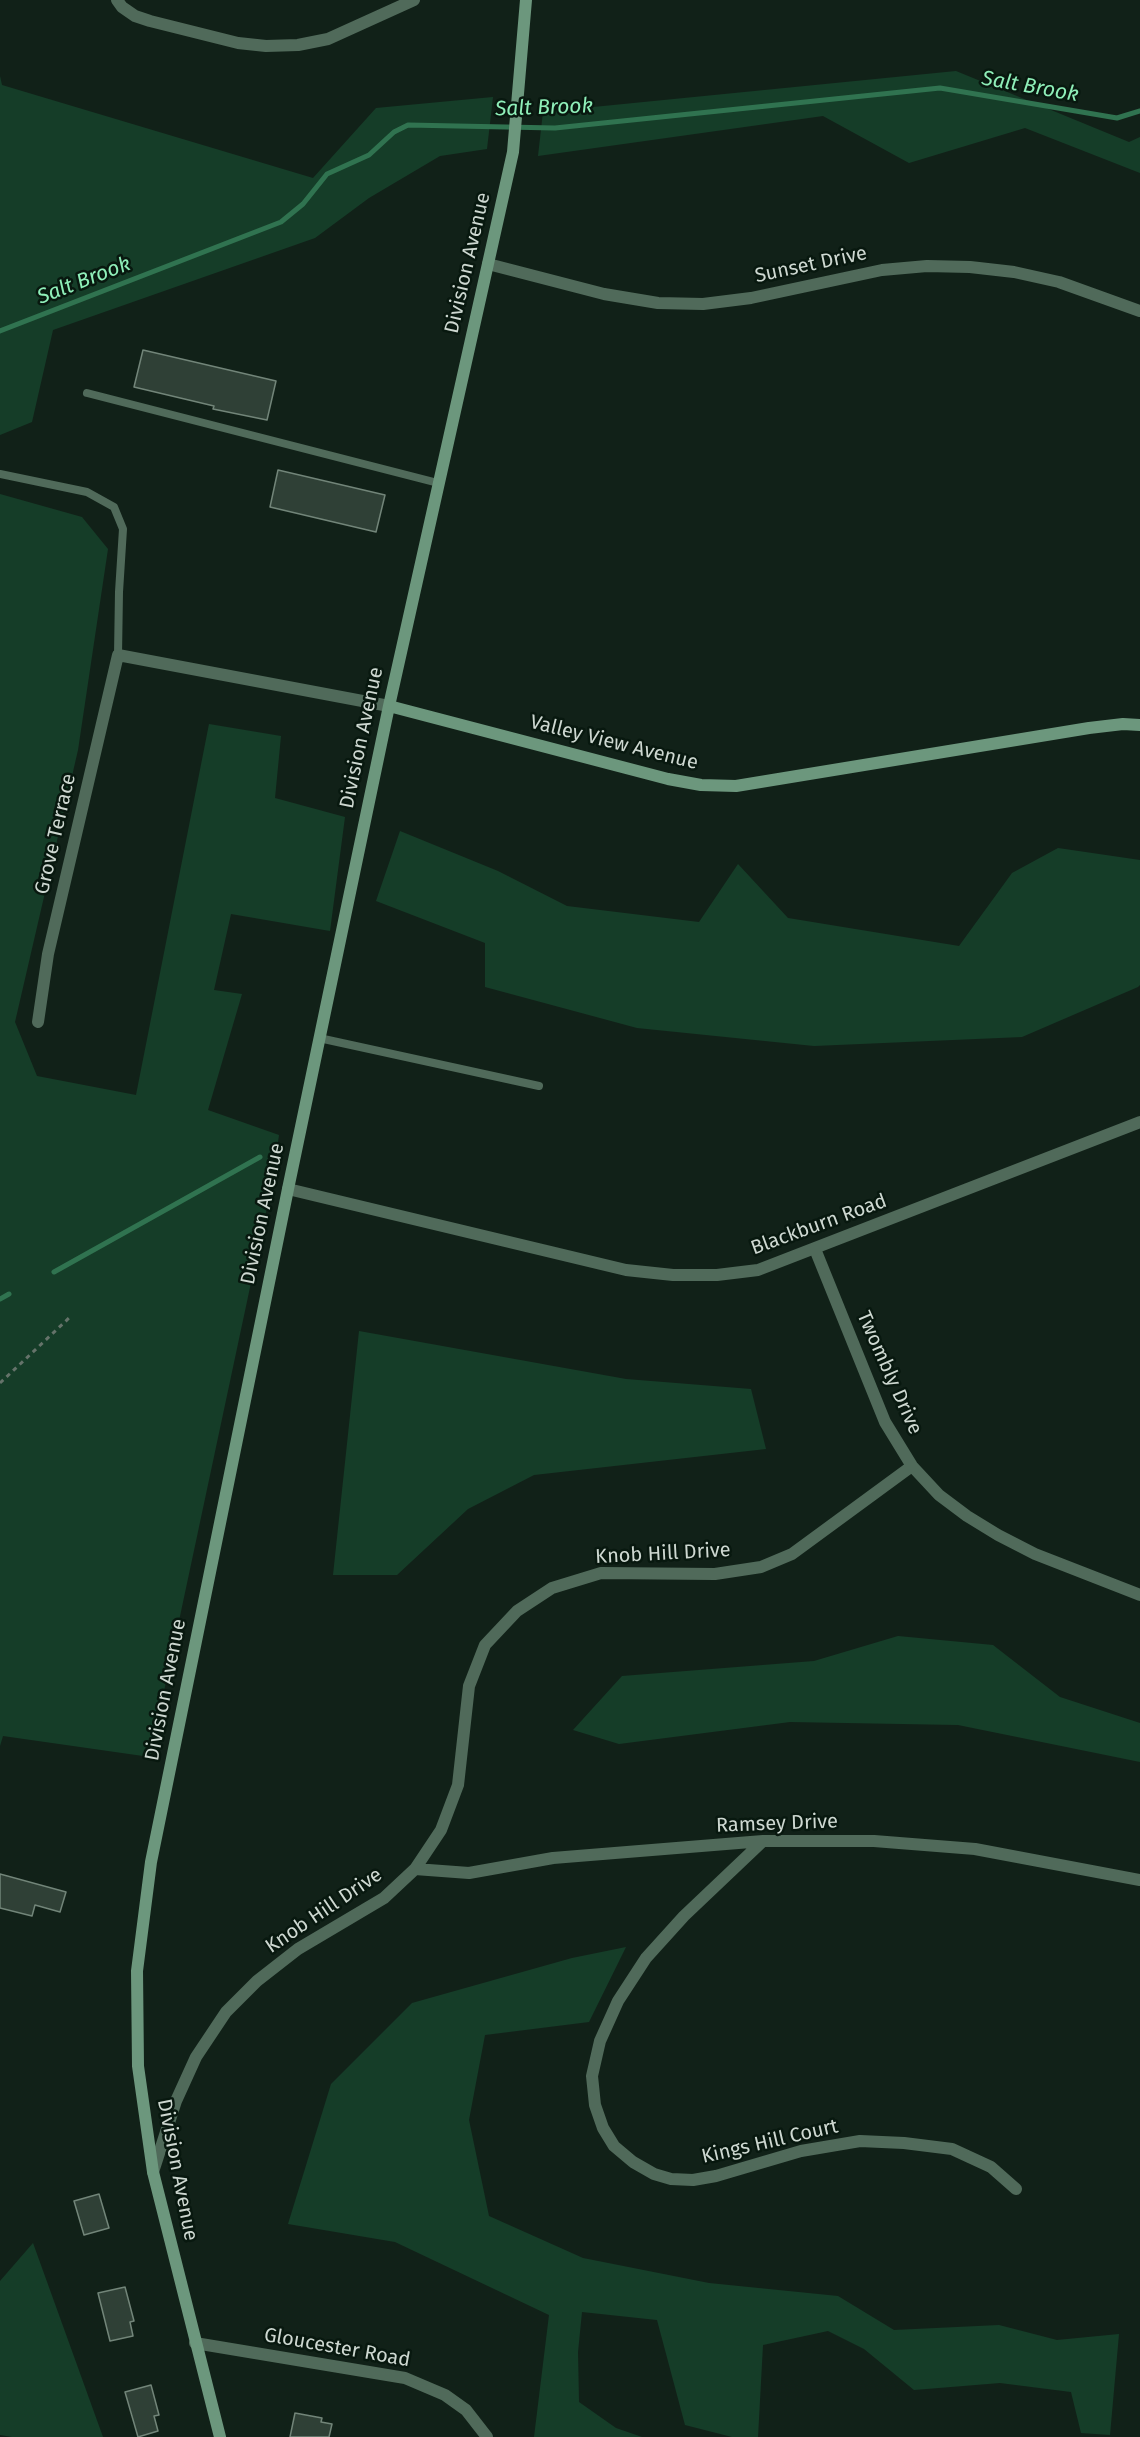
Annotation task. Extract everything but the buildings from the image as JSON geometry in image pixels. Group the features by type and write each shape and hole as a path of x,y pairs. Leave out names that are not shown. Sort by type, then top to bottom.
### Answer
{"street":[{"path":"117,0 122,7 135,16 150,21 238,43 266,46 298,45 328,39 414,0"},
{"name":"Division Avenue","path":"220,2437 153,2172 138,2066 137,1971 151,1862 319,1038 389,706 513,152 526,0"},
{"name":"Sunset Drive","path":"488,264 604,294 658,303 703,304 751,298 882,270 927,266 970,267 1014,272 1059,282 1140,310"},
{"name":"Valley View Avenue","path":"118,655 389,706 668,779 701,785 736,786 1089,728 1123,724 1140,725"},
{"name":"Grove Terrace","path":"38,1022 48,954 118,655"},
{"name":"Blackburn Road","path":"288,1189 626,1270 673,1275 737,1273 758,1270 815,1249 1140,1122"},
{"name":"Twombly Drive","path":"815,1249 885,1422 912,1466 939,1495 967,1516 1035,1554 1140,1595"},
{"name":"Knob Hill Drive","path":"153,2172 176,2101 196,2057 226,2012 257,1981 298,1949 384,1898 414,1869 441,1830 458,1785 469,1686 485,1645 517,1611 552,1588 601,1574 715,1574 761,1567 792,1554 912,1466"},
{"name":"Ramsey Drive","path":"414,1869 469,1873 553,1858 763,1842 874,1841 975,1849 1140,1880"},
{"name":"Kings Hill Court","path":"763,1842 684,1916 646,1958 618,2001 600,2041 592,2076 595,2105 603,2128 614,2146 633,2162 654,2174 671,2179 693,2180 726,2174 801,2151 860,2141 904,2143 952,2150 991,2167 1017,2189"},
{"name":"Gloucester Road","path":"195,2343 405,2378 445,2395 466,2409 487,2437"}],"lane":[{"path":"87,393 438,483"},
{"path":"0,474 87,492 114,507 123,529 118,655"},
{"path":"319,1038 539,1086"}],"path":[{"path":"0,1383 69,1318"}],"green space":[{"path":"956,71 1129,142 1140,137 1140,173 1025,128 909,163 823,116 538,156 543,112"},
{"path":"0,76 2,85 313,178 376,108 493,97 487,149 440,156 369,198 315,238 53,330 32,422 0,435"},
{"path":"0,494 82,517 108,549 78,750 15,1022 37,1076 136,1095 209,724 281,736 275,798 345,817 330,931 231,914 214,990 242,994 208,1110 279,1135 272,1184 150,1757 3,1736 0,1746"},
{"path":"400,831 498,871 567,906 699,922 738,864 788,918 959,946 1012,873 1058,848 1140,860 1140,985 1022,1037 814,1046 637,1028 485,987 485,943 376,901"},
{"path":"359,1331 626,1379 751,1389 766,1449 534,1475 468,1509 397,1575 333,1575"},
{"path":"898,1636 993,1645 1060,1697 1140,1723 1140,1762 958,1725 790,1722 619,1744 573,1730 622,1676 814,1661"},
{"path":"626,1947 589,2022 485,2035 469,2120 489,2216 583,2258 709,2283 838,2296 894,2330 999,2325 1057,2340 1119,2334 1110,2435 1081,2433 1071,2392 1000,2383 914,2390 864,2349 828,2331 763,2345 758,2437 732,2437 685,2425 657,2320 582,2312 578,2352 579,2402 616,2428 642,2437 534,2437 549,2315 395,2242 288,2224 331,2084 412,2003 572,1958"},
{"path":"33,2243 103,2437 0,2435 0,2281"}],"waterway":[{"name":"Salt Brook","path":"0,331 281,222 303,204 327,174 369,155 394,132 408,125 555,128 940,88 1117,118 1140,111"},
{"path":"54,1272 260,1157"},
{"path":"0,1299 9,1294"}]}
